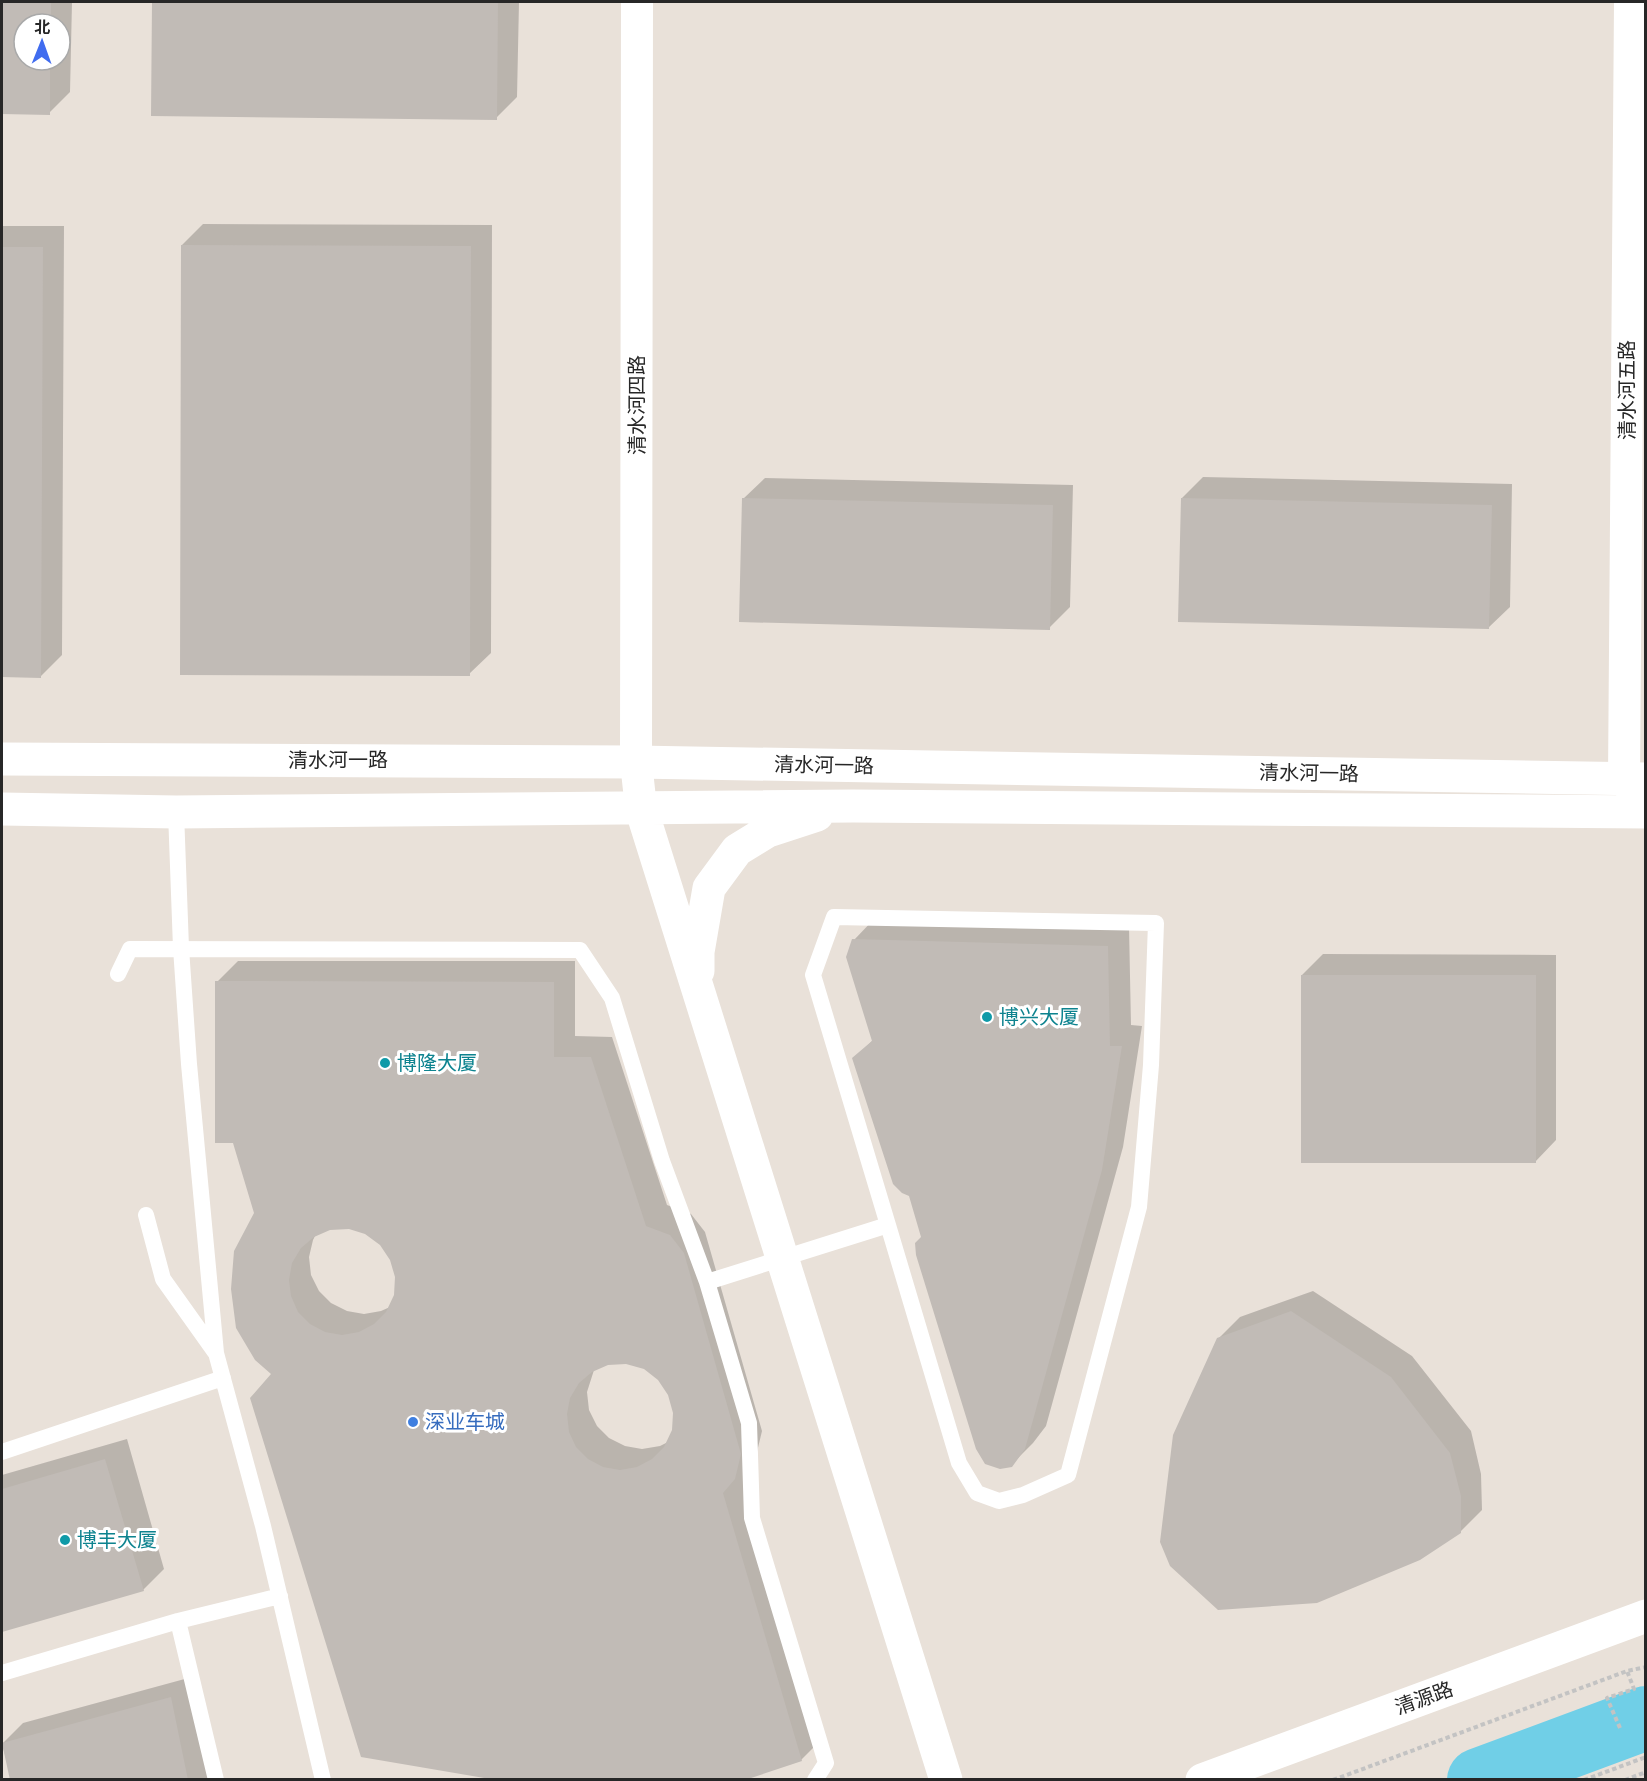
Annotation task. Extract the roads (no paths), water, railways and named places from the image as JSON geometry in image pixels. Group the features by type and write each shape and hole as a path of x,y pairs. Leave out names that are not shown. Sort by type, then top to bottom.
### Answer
{"street":[{"name":"清水河四路","path":"637,2 636,762 640,808"},
{"name":"清水河五路","path":"1630,2 1635,779"},
{"name":"清水河一路","path":"2,759 636,762 1635,779"},
{"path":"1635,779 1646,811"},
{"name":"清水河一路","path":"2,808 176,812 853,806 1646,811"},
{"path":"700,994 698,952 709,888 737,850 768,831 805,818 853,806"},
{"path":"640,808 946,1779"},
{"name":"清源路","path":"1202,1779 1646,1616"},
{"name":"清源路","path":"1252,1779 1646,1635"}],"lane":[{"path":"176,812 181,948 189,1064 216,1353 258,1504 323,1779"},
{"path":"834,917 1156,923 1151,1065 1138,1207 1068,1475 1023,1495 999,1501 977,1493 959,1463 888,1226 813,975 834,917"},
{"path":"118,974 130,949 580,950 612,998 662,1161 707,1282 749,1424 752,1518 826,1763 815,1779"},
{"path":"146,1215 163,1279 216,1353"},
{"path":"707,1282 888,1226"},
{"path":"2,1452 223,1378"},
{"path":"2,1674 178,1621 280,1596"},
{"path":"178,1621 216,1779"}],"waterway":[{"path":"1479,1780 1646,1718"}],"place":[{"name":"博兴大厦","path":"987,1017"},
{"name":"博隆大厦","path":"385,1063"},
{"name":"深业车城","path":"413,1422"},
{"name":"博丰大厦","path":"65,1540"}]}
